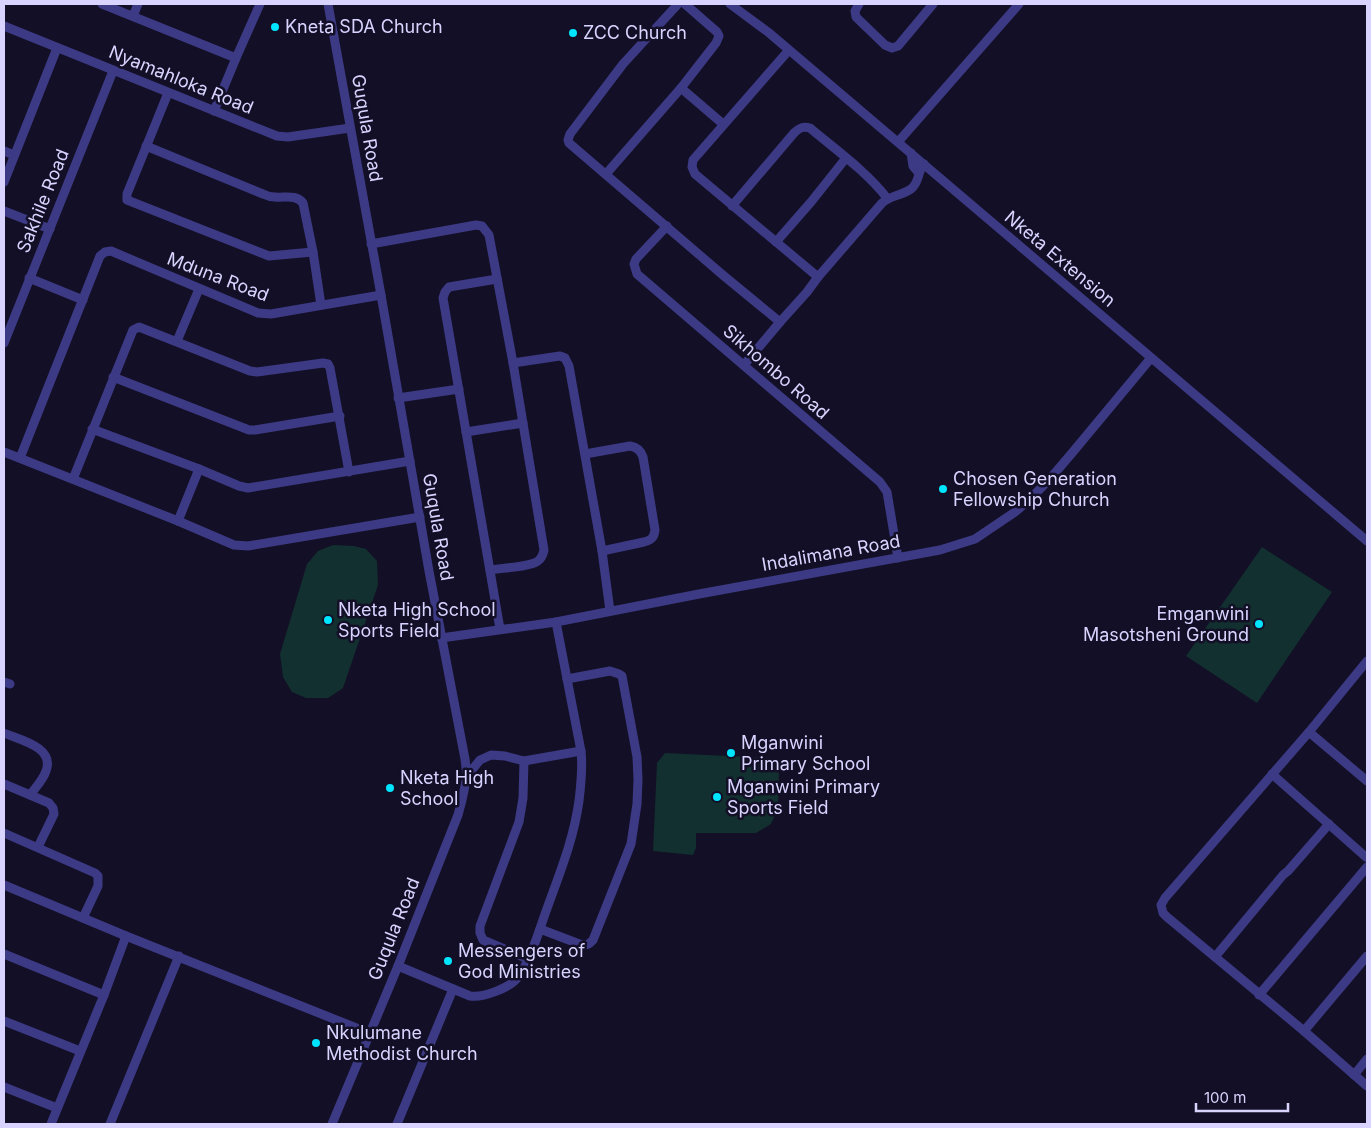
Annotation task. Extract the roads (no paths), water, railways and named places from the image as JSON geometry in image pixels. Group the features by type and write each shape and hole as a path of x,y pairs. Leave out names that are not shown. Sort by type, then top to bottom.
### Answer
{"street":[{"path":"102,4 236,58"},
{"path":"133,16 138,4"},
{"name":"Guqula Road","path":"328,4 467,776 458,815 332,1124"},
{"path":"678,4 622,64 570,134 568,140 570,145 780,322"},
{"path":"606,174 714,47 718,36 714,29 685,4"},
{"name":"Nketa Extension","path":"730,4 755,21 911,153 921,168 1150,358 1367,542"},
{"path":"859,4 854,11 856,17 886,45 892,48 898,46 933,4"},
{"path":"898,142 1018,4"},
{"path":"214,111 257,5"},
{"name":"Nyamahloka Road","path":"4,26 282,137 350,128"},
{"path":"4,182 57,48"},
{"path":"789,50 693,160 692,167 695,174 818,277"},
{"name":"Sakhile Road","path":"4,341 113,71"},
{"path":"681,88 723,124"},
{"path":"168,92 126,198 129,201 269,256 313,252"},
{"path":"732,206 794,133 800,128 805,127 810,128 846,158 870,179 887,198"},
{"path":"146,146 263,194 276,198 298,198 303,203 321,306"},
{"path":"4,151 14,155"},
{"path":"776,242 846,158"},
{"path":"744,365 887,198 902,194 911,188 918,180 921,168"},
{"path":"4,211 50,229"},
{"path":"371,244 468,226 484,228 489,235 513,362 544,550 542,558 536,562 490,570"},
{"name":"Sikhombo Road","path":"667,226 636,259 634,264 635,271 885,487 898,558"},
{"name":"Mduna Road","path":"83,300 100,256 105,252 111,251 258,313 271,314 381,295"},
{"path":"20,458 83,300 29,278"},
{"path":"497,279 449,287 444,294 458,389 500,630"},
{"path":"178,341 199,289"},
{"path":"73,479 113,377 136,327 142,327 250,371 257,372 323,363 328,364 340,416 349,472"},
{"path":"513,362 553,356 563,357 569,366 602,551 610,611"},
{"name":"Indalimana Road","path":"441,638 556,622 940,550 975,539 1022,507 1049,480 1150,358"},
{"path":"113,377 249,430 340,416"},
{"path":"398,398 458,389"},
{"path":"466,432 523,423"},
{"path":"92,429 248,488 410,461"},
{"path":"585,454 630,446 639,449 643,457 655,530 654,535 650,541 602,551"},
{"path":"4,452 234,545 248,546 420,516"},
{"path":"178,521 199,469"},
{"path":"398,966 475,996 488,994 515,981 528,958 562,868 574,830 582,773 581,751 556,622"},
{"path":"1367,661 1161,905 1163,913 1167,917 1367,1086"},
{"path":"540,929 582,945 590,944 596,934 628,855 638,796 638,767 622,676 610,671 567,679"},
{"path":"1309,732 1367,779"},
{"path":"4,733 38,748 46,754 48,762 46,770 30,795"},
{"path":"467,776 480,760 491,755 505,756 524,761 581,751"},
{"path":"524,761 523,798 519,822 480,926 480,933 483,940 528,958"},
{"path":"1272,774 1367,858"},
{"path":"4,784 52,805 54,814 38,847"},
{"path":"1215,957 1282,875 1288,871 1329,824"},
{"path":"4,836 38,847 91,870 98,876 98,886 84,918"},
{"path":"1259,995 1367,867"},
{"path":"4,885 126,936 370,1033"},
{"path":"50,1124 104,995 126,936"},
{"path":"4,954 104,995"},
{"path":"110,1124 179,956"},
{"path":"1304,1031 1367,956"},
{"path":"397,1124 453,989"},
{"path":"4,1020 80,1051"},
{"path":"1354,1075 1367,1059"},
{"path":"4,1087 57,1108"}],"place":[{"name":"Kneta SDA Church","path":"275,27"},
{"name":"ZCC Church","path":"573,33"},
{"name":"Chosen Generation Fellowship Church","path":"943,489"},
{"name":"Nketa High School Sports Field","path":"328,620"},
{"name":"Emganwini Masotsheni Ground","path":"1259,624"},
{"name":"Mganwini Primary School","path":"731,753"},
{"name":"Nketa High School","path":"390,788"},
{"name":"Mganwini Primary Sports Field","path":"717,797"},
{"name":"Messengers of God Ministries","path":"448,961"},
{"name":"Nkulumane Methodist Church","path":"316,1043"}]}
